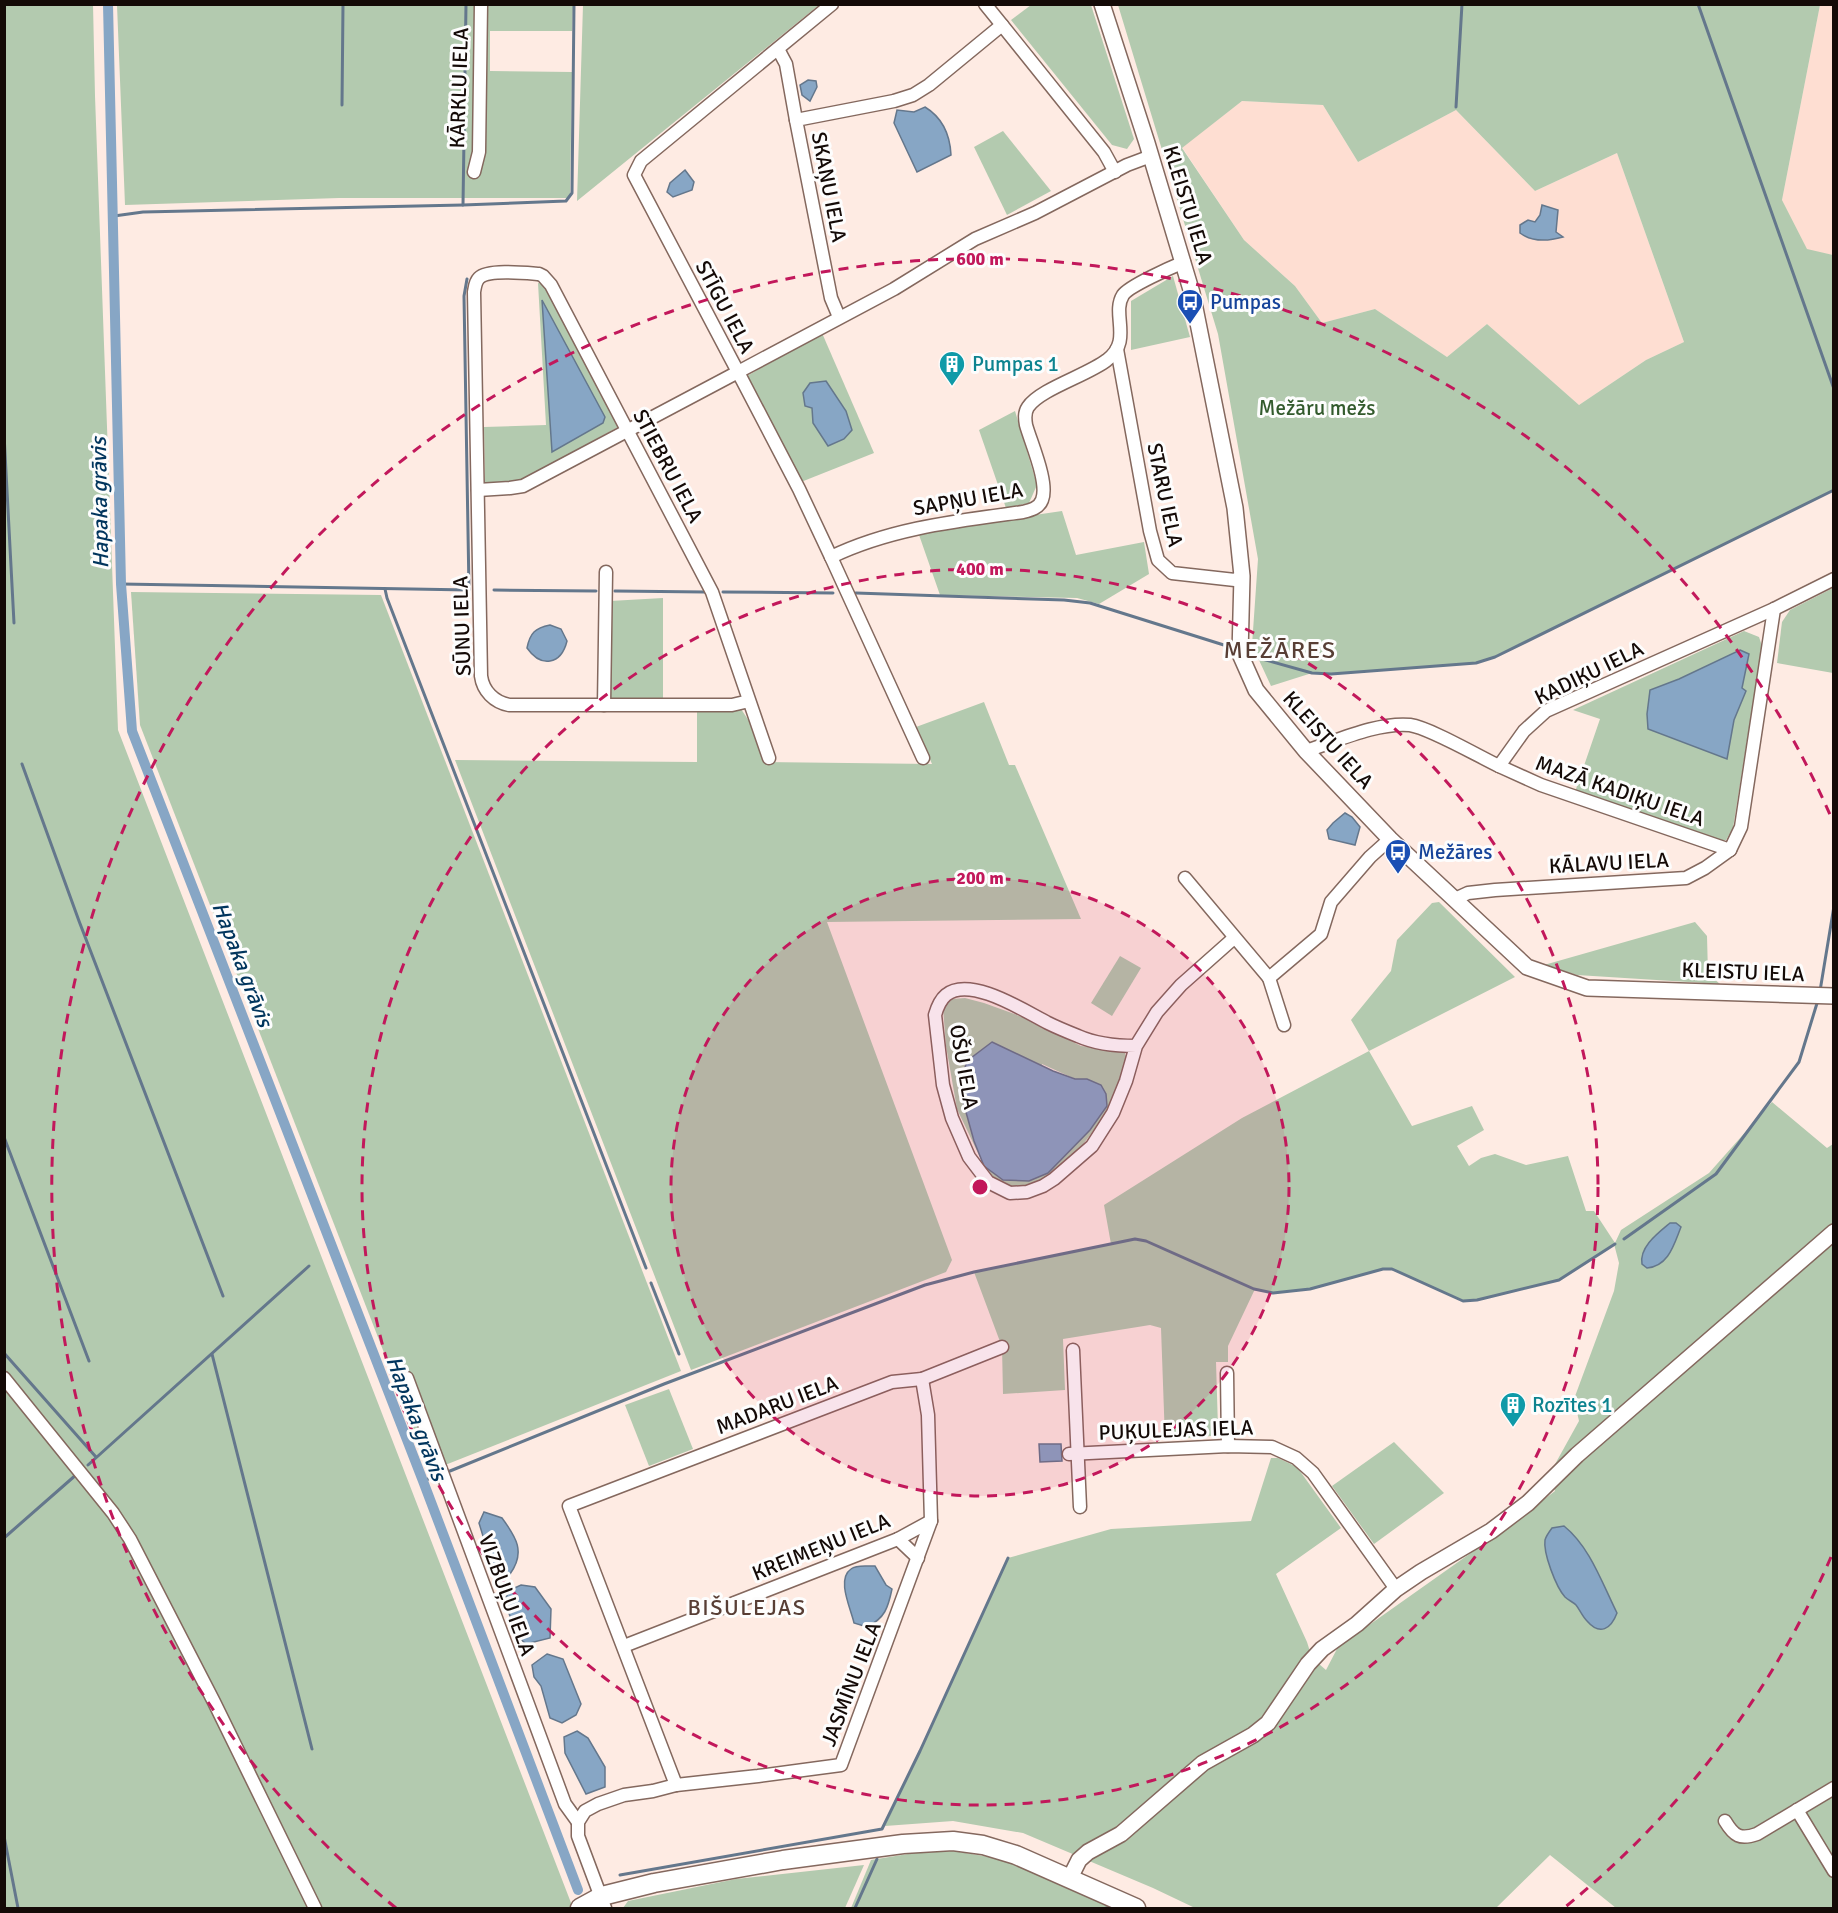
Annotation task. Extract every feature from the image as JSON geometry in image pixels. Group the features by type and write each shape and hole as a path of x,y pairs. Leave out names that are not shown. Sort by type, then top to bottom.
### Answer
{"main road":[{"path":"580,1908 604,1902 654,1883 783,1860 903,1844 953,1841 983,1845 1017,1855 1136,1908"}],"street":[{"name":"KĀRKLU IELA","path":"474,172 479,152 481,4"},
{"name":"STĪGU IELA","path":"832,4 641,161 634,174 738,372 913,278 975,239 1035,213 1126,165 1151,156"},
{"path":"985,4 1104,152 1115,172"},
{"name":"KLEISTU IELA","path":"1102,4 1184,262 1207,358 1233,496 1242,576 1240,654 1256,690 1306,751 1390,839 1527,967 1587,988 1833,996"},
{"name":"SKAŅU IELA","path":"839,317 831,298 796,120 894,101 913,95 930,85 1002,25"},
{"path":"778,49 786,64 796,120"},
{"path":"1117,349 1120,340 1120,305 1123,296 1131,289 1184,262"},
{"name":"STIEBRU IELA","path":"474,292 479,278 489,273 532,273 543,276 551,285 712,591 769,758"},
{"name":"SŪNU IELA","path":"474,292 483,686 495,699 505,705 732,705 749,701"},
{"name":"SAPŅU IELA","path":"831,557 907,529 1023,512 1036,507 1043,497 1044,486 1026,425 1025,416 1028,408 1040,397 1106,361 1117,349"},
{"name":"STARU IELA","path":"1117,349 1150,531 1158,560 1172,573 1235,580 1242,576"},
{"path":"477,489 510,489 523,486 738,372 799,489 923,758"},
{"path":"604,705 606,572"},
{"name":"KADIĶU IELA","path":"1498,766 1524,731 1546,711 1774,609 1833,579"},
{"path":"1730,850 1741,827 1774,609"},
{"path":"1306,751 1381,727 1410,725 1425,730 1498,766"},
{"name":"MAZĀ KADIĶU IELA","path":"1498,766 1541,785 1730,850"},
{"path":"1269,978 1321,934 1331,902 1370,857 1390,839"},
{"name":"KĀLAVU IELA","path":"1455,899 1468,893 1495,890 1686,878 1730,850"},
{"path":"1185,878 1269,978 1284,1025"},
{"name":"OŠU IELA","path":"1136,1046 1113,1045 1085,1039 996,996 964,989 946,995 935,1015 943,1085 952,1119 969,1157 988,1182 1010,1192 1027,1192 1043,1186 1070,1167 1092,1146 1107,1125 1117,1105 1136,1046 1166,1000 1234,938"},
{"path":"1070,1878 1079,1860 1088,1852 1120,1834 1203,1763 1253,1735 1268,1723 1308,1664 1322,1649 1357,1624 1396,1589 1491,1531 1528,1503 1577,1455 1833,1232"},
{"name":"MADARU IELA","path":"624,1646 568,1506 892,1382 922,1379 1002,1347"},
{"path":"1073,1350 1074,1453 1080,1507"},
{"path":"1227,1373 1228,1446"},
{"path":"4,1378 113,1513 130,1539 214,1702 315,1908"},
{"name":"VIZBUĻU IELA","path":"407,1378 565,1804 578,1822"},
{"name":"JASMĪNU IELA","path":"578,1822 585,1811 624,1795 676,1785 841,1765 931,1521 928,1415 922,1379"},
{"name":"PUĶULEJAS IELA","path":"1074,1453 1228,1446 1272,1447 1296,1458 1313,1473 1396,1589"},
{"name":"KREIMEŅU IELA","path":"624,1646 898,1539 931,1521"},
{"path":"898,1539 918,1558"},
{"path":"624,1646 676,1785"},
{"path":"1725,1821 1731,1831 1739,1836 1748,1837 1757,1834 1833,1788"},
{"path":"1797,1810 1833,1871"},
{"path":"578,1822 578,1836 604,1902"}],"shaded area":[{"path":"1820,5 1833,5 1833,255 1807,250 1782,200"},
{"path":"1242,101 1323,105 1358,162 1456,110 1535,191 1617,153 1684,342 1646,360 1579,405 1487,324 1447,357 1375,309 1322,323 1295,286 1244,240 1182,147"}],"green space":[{"path":"93,4 118,730 573,1908 5,1908 4,5"},
{"path":"583,4 819,5 577,201"},
{"path":"117,5 573,5 572,31 490,31 490,71 572,72 570,198 339,198 125,205"},
{"path":"1031,5 1091,5 1134,139 1127,149 1112,145 1011,20"},
{"name":"Mežāru mežs","path":"1118,5 1820,5 1782,200 1807,249 1833,255 1833,490 1495,657 1476,663 1331,674 1312,673 1271,686 1252,645 1258,559 1218,334","holes":["1242,101 1323,105 1358,162 1456,110 1535,191 1617,153 1684,342 1646,360 1579,405 1487,324 1447,357 1375,309 1322,323 1295,286 1244,240 1182,148"]},
{"path":"1003,131 1051,191 1007,215 974,147"},
{"path":"1173,276 1190,337 1131,350 1131,301"},
{"path":"538,283 544,284 620,426 516,483 485,482 484,427 546,425"},
{"path":"822,333 874,453 801,482 747,376"},
{"path":"1015,411 1037,485 1029,503 1006,508 979,430"},
{"path":"1062,511 1076,555 1144,542 1149,574 1099,604 1077,598 940,595 918,532"},
{"path":"1833,588 1833,673 1777,663 1782,622 1790,610"},
{"path":"131,592 381,595 681,1371 430,1471 140,725"},
{"path":"663,598 663,699 610,699 610,601"},
{"path":"1744,631 1759,637 1762,646 1733,828 1726,840 1716,841 1575,792 1600,719 1573,710"},
{"path":"984,702 1009,765 1015,765 1081,919 827,922 952,1260 946,1272 691,1370 455,760 697,762 697,709 741,709 749,721 763,762 932,764 916,727"},
{"path":"1439,902 1515,977 1369,1051 1351,1020 1391,971 1397,940 1432,903"},
{"path":"1695,922 1707,936 1708,974 1720,984 1577,975 1544,965"},
{"path":"1120,956 1141,968 1112,1016 1091,1003"},
{"path":"965,998 984,1003 1028,1019 1081,1046 1124,1050 1128,1063 1114,1104 1071,1160 1040,1184 1008,1189 987,1172 957,1109 946,1046 943,1008 952,999","holes":["1042,1064 1075,1079 1087,1079 1107,1106 1090,1130 1048,1173"]},
{"path":"1369,1051 1412,1126 1472,1106 1484,1130 1457,1146 1469,1166 1481,1158 1495,1154 1526,1165 1568,1156 1586,1211 1594,1211 1615,1243 1621,1230 1709,1173 1772,1102 1827,1148 1833,1144 1833,1908 1616,1908 1550,1855 1496,1908 1195,1908 1023,1833 953,1821 885,1826 1008,1558 1111,1529 1251,1521 1271,1458 1278,1458 1297,1467 1341,1528 1276,1574 1312,1658 1326,1670 1338,1647 1555,1491 1549,1475 1579,1421 1574,1399 1614,1291 1619,1263 1614,1244 1559,1280 1477,1300 1463,1301 1392,1269 1383,1269 1310,1289 1273,1293 1255,1289 1228,1346 1228,1362 1216,1362 1218,1428 1211,1436 1165,1440 1161,1328 1150,1325 1063,1339 1065,1390 1003,1394 1002,1347 974,1272 1111,1244 1104,1205 1242,1118","holes":["1545,1547 1587,1622 1576,1605 1564,1596 1552,1572"]},
{"path":"669,1389 693,1449 649,1466 625,1405"},
{"path":"1394,1442 1444,1493 1374,1544 1332,1486"},
{"path":"953,1851 1014,1861 1126,1908 851,1908 871,1860 914,1853"},
{"path":"864,1865 845,1908 623,1908 628,1901 736,1879"}],"water":[{"path":"808,80 816,81 817,87 810,101 802,95 800,85"},
{"path":"925,107 941,121 949,140 951,155 917,172 894,123 897,110 914,112"},
{"path":"685,170 694,182 692,190 673,197 667,192 670,183"},
{"path":"1542,205 1558,210 1556,232 1563,237 1541,240 1520,233 1520,225 1528,220 1535,222 1540,215"},
{"path":"542,300 605,417 603,423 552,452"},
{"path":"826,381 846,411 852,430 844,439 828,446 813,423 812,408 805,406 803,393 810,383"},
{"path":"550,625 561,629 567,641 560,655 550,661 544,661 538,659 527,648 534,632"},
{"path":"1740,650 1749,654 1742,688 1746,691 1734,720 1727,759 1648,729 1650,690"},
{"path":"1345,813 1352,817 1360,827 1355,845 1329,839 1327,830"},
{"path":"992,1042 1053,1071 1075,1079 1087,1079 1101,1085 1106,1094 1107,1106 1090,1130 1048,1173 1029,1181 1003,1180 984,1166 974,1141 959,1087 967,1061"},
{"path":"1670,1223 1676,1223 1681,1227 1670,1253 1661,1263 1647,1268 1642,1264 1646,1246"},
{"path":"1039,1444 1061,1444 1062,1461 1040,1462"},
{"path":"484,1512 502,1518 515,1538 518,1552 515,1566 510,1574 493,1569 479,1523"},
{"path":"1564,1526 1588,1555 1617,1613 1612,1623 1605,1629 1596,1628 1587,1621 1576,1605 1561,1592 1554,1578 1546,1553 1545,1540 1552,1528"},
{"path":"875,1566 886,1585 892,1589 885,1612 867,1627 854,1623 845,1580 851,1569"},
{"path":"521,1585 535,1587 551,1609 550,1638 526,1644 515,1634 505,1599 510,1590"},
{"path":"547,1654 563,1659 581,1704 576,1715 562,1723 550,1718 541,1686 534,1677 532,1665"},
{"path":"577,1731 588,1738 605,1767 605,1787 586,1794 565,1753 564,1737"}],"waterway":[{"name":"Hapaka grāvis","path":"108,4 121,584 132,731 423,1481 578,1890"},
{"path":"342,105 343,4"},
{"path":"463,205 466,4"},
{"path":"114,216 143,212 566,201 572,193 574,4"},
{"path":"1456,107 1462,4"},
{"path":"1698,4 1834,389"},
{"path":"121,584 469,590 464,296 467,279"},
{"path":"4,434 14,623"},
{"path":"1255,657 1312,673 1331,674 1476,663 1495,657 1834,490"},
{"path":"385,589 646,1268"},
{"path":"494,590 596,591"},
{"path":"615,591 705,592"},
{"path":"723,592 833,593"},
{"path":"856,593 1064,600 1090,603 1227,646"},
{"path":"22,764 79,921 223,1296"},
{"path":"1820,991 1834,906"},
{"path":"1624,1239 1716,1174 1799,1062 1818,1000"},
{"path":"4,1137 89,1361"},
{"path":"450,1471 664,1384 925,1285 974,1272 1135,1239 1146,1241 1254,1289 1273,1293 1310,1289 1383,1269 1392,1269 1463,1301 1477,1300 1559,1280 1615,1244"},
{"path":"88,1465 309,1266"},
{"path":"651,1283 679,1354"},
{"path":"4,1353 96,1457"},
{"path":"212,1354 312,1749"},
{"path":"4,1538 77,1474"},
{"path":"423,1481 436,1476"},
{"path":"620,1875 882,1829 1008,1558"},
{"path":"4,1836 18,1908"},
{"path":"855,1908 877,1859"}],"place":[{"name":"Pumpas","path":"1190,325"},
{"name":"Pumpas 1","path":"952,387"},
{"name":"Mežāres","path":"1398,875"},
{"name":"Rozītes 1","path":"1513,1428"}],"district":[{"name":"MEŽĀRES","path":"1280,650"},
{"name":"BIŠULEJAS","path":"747,1607"}]}
